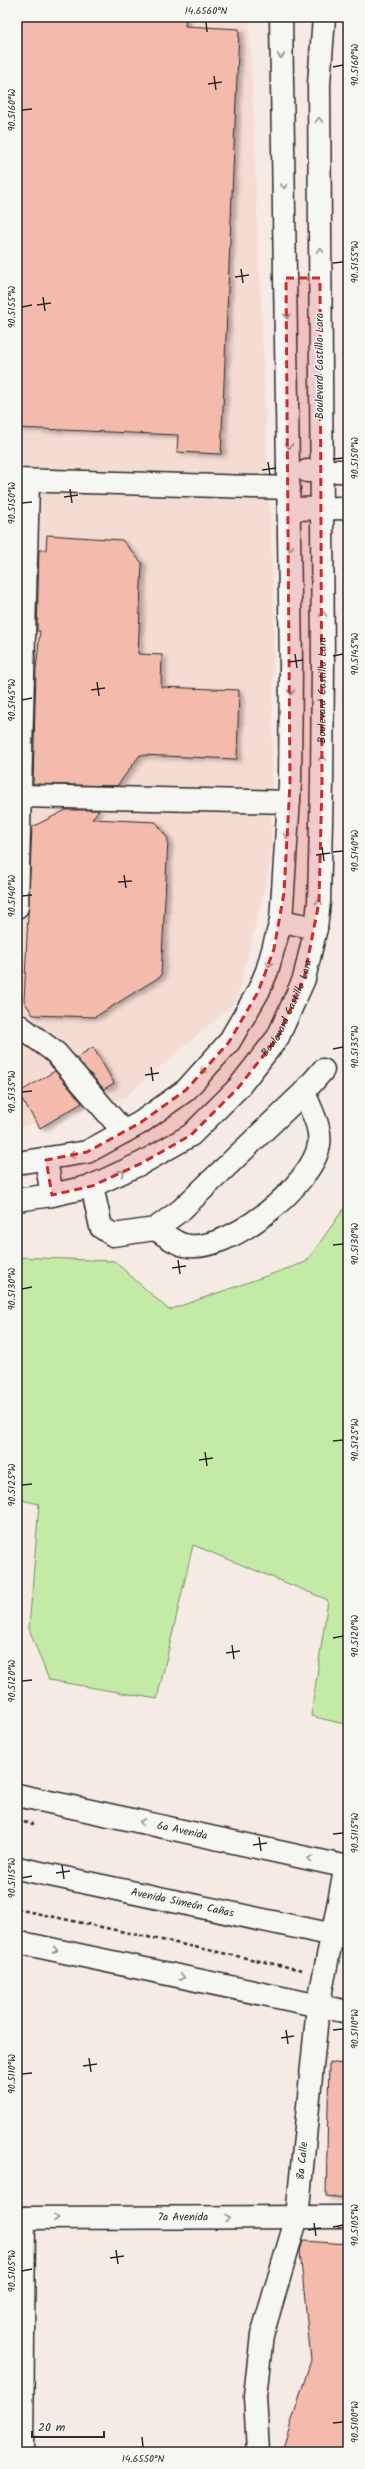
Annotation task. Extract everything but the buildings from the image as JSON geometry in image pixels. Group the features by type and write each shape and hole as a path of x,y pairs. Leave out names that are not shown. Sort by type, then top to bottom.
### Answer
{"street":[{"path":"17,1163 46,1160 87,1152 140,1123 186,1090 229,1042 267,971 281,921 289,793 291,664 281,17"},
{"name":"Boulevard Castillo Lara","path":"17,1200 52,1195 92,1186 142,1163 191,1135 238,1088 278,1037 304,979 316,928 319,902 322,782 323,662 319,84 324,17"},
{"path":"286,278 320,278"},
{"path":"17,907 21,796 23,481 289,479 321,471 348,471"},
{"path":"289,509 348,508"},
{"path":"291,664 323,662"},
{"path":"21,796 289,793 322,782"},
{"path":"281,921 316,928"},
{"path":"17,1024 56,1053 124,1132"},
{"path":"92,1186 102,1227 113,1235 155,1229 181,1210 304,1092 323,1070"},
{"path":"155,1229 184,1246 204,1244 240,1232 272,1208 312,1164 319,1145 319,1130 304,1092"},
{"path":"46,1160 52,1195"},
{"name":"6a Avenida","path":"17,1796 347,1867"},
{"name":"8a Calle","path":"258,2452 255,2396 262,2335 297,2217 318,2006 325,1975 340,1937 347,1867"},
{"name":"Avenida Simeón Cañas","path":"17,1868 340,1937"},
{"path":"17,1942 348,2012"},
{"name":"7a Avenida","path":"20,2218 348,2217"},
{"path":"20,2218 22,2452"}],"path":[{"path":"17,1909 325,1975"}],"highlighted area":[{"path":"286,278 320,278 322,782 319,902 304,979 278,1037 238,1088 191,1135 142,1163 92,1186 52,1195 46,1160 87,1152 140,1123 186,1090 229,1042 258,992 274,949 284,893 290,783"}],"shaded area":[{"path":"17,17 249,17 274,613 271,862 236,1002 124,1098 17,1128"},
{"path":"346,539 348,539 348,728"}],"green space":[{"path":"348,1203 348,1725 311,1716 328,1600 193,1545 157,1699 49,1680 29,1629 39,1504 17,1499 17,1257 114,1261 169,1310 306,1262"}]}
